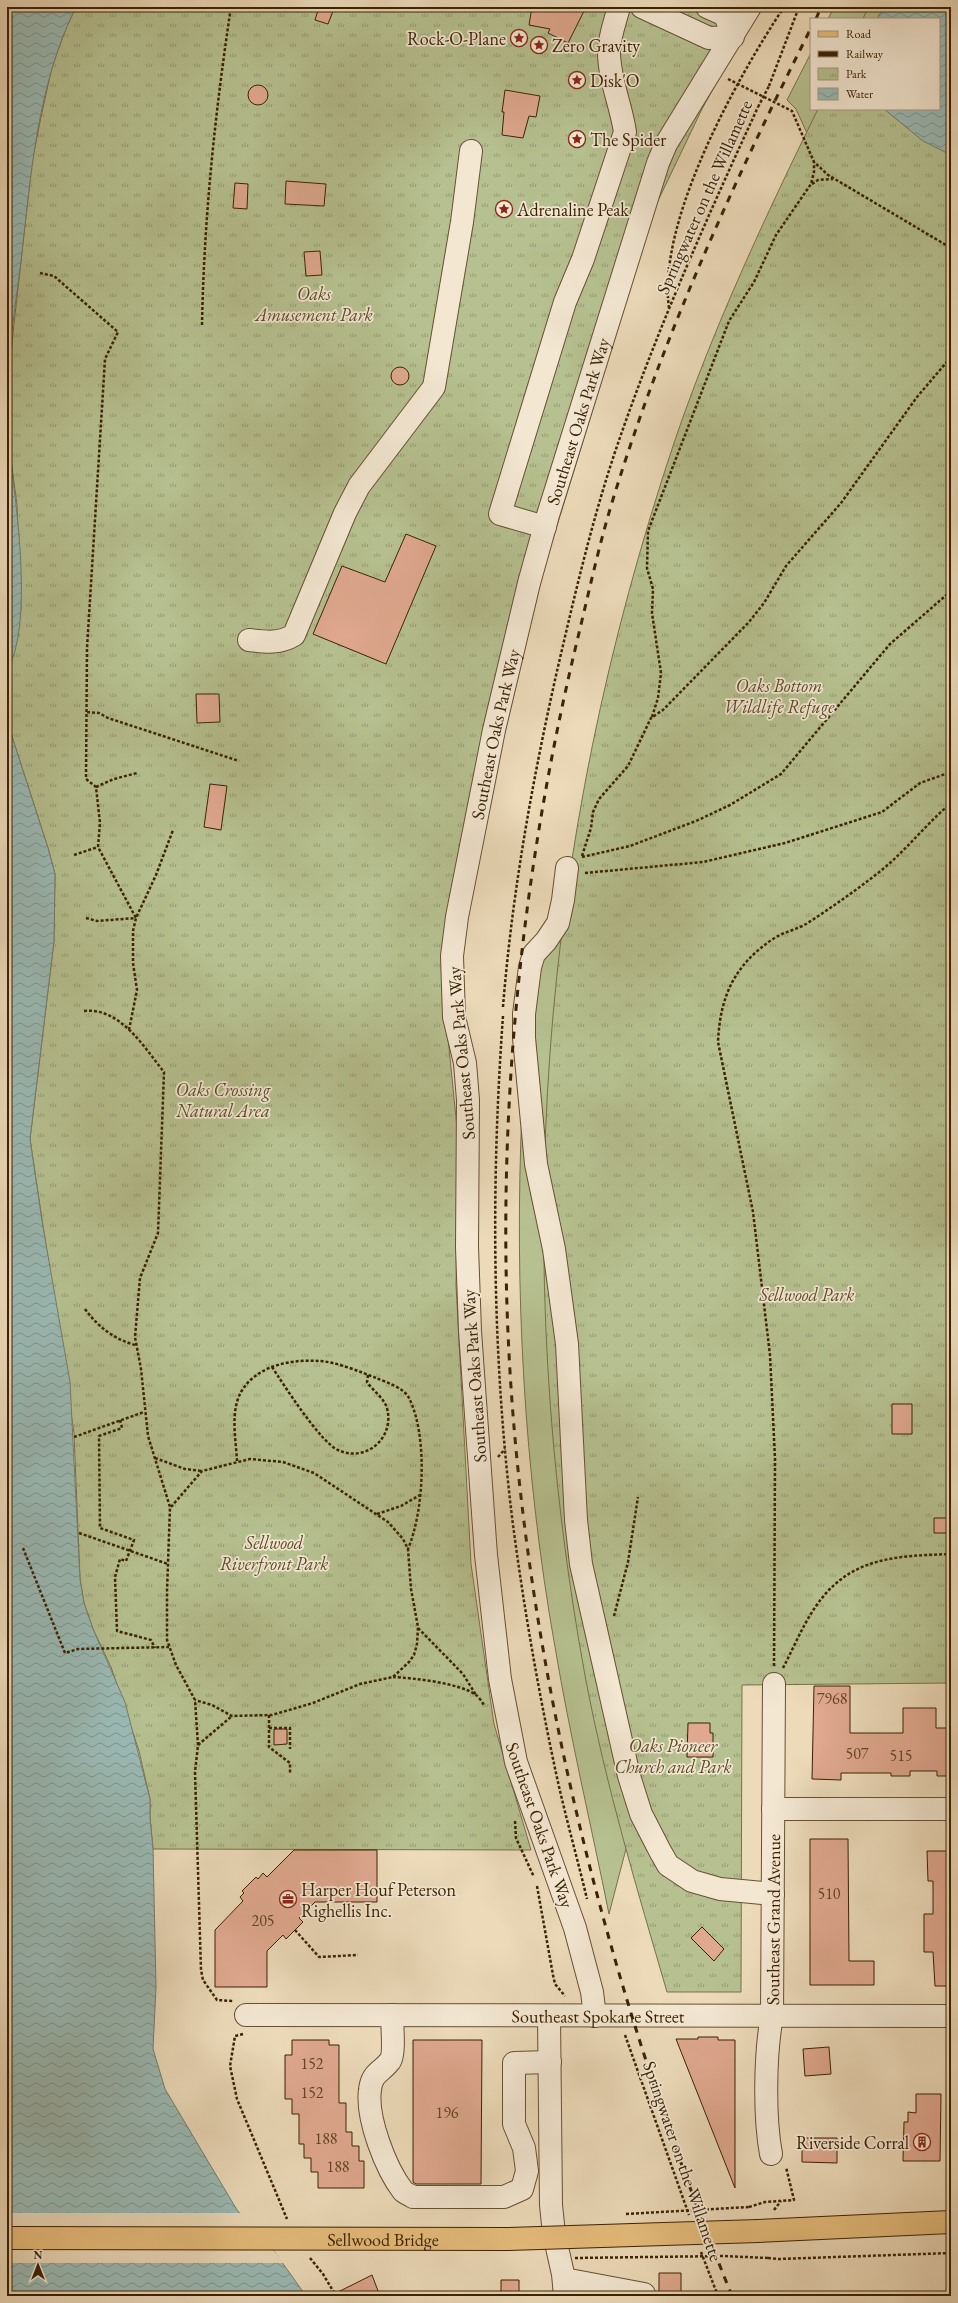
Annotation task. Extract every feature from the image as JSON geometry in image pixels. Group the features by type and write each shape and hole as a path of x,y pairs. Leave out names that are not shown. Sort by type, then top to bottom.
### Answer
{"main road":[{"name":"Sellwood Bridge","path":"7,2238 508,2238 758,2231 951,2222"}],"street":[{"path":"545,527 500,514 565,302 583,259 625,132 622,110 611,73 609,53 611,35 619,7"},
{"path":"642,7 709,38 733,37 725,15 707,7"},
{"name":"Southeast Oaks Park Way","path":"585,2016 592,1992 575,1928 516,1762 502,1692 486,1555 470,1331 467,1253 468,1100 465,1063 454,1008 452,956 460,902 502,695 545,527 658,163 679,122 733,37 750,7"},
{"path":"249,640 273,643 285,640 294,634 345,512 359,486 434,387 467,186 471,151"},
{"path":"575,862 563,900 558,923 546,941 534,954 530,967 524,1014 524,1038 536,1164 554,1250 567,1344 576,1520 581,1564 629,1776 641,1814 668,1865 692,1882 720,1889 773,1894"},
{"name":"Southeast Grand Avenue","path":"771,2154 767,2132 768,2037 772,2016 774,1684"},
{"path":"773,1809 951,1809"},
{"name":"Southeast Spokane Street","path":"243,2015 951,2016"},
{"path":"392,2015 392,2054 390,2061 378,2070 372,2079 369,2105 371,2119 389,2167 404,2192 413,2197 504,2197 522,2189 527,2171 524,2148 514,2124 514,2063 550,2062"},
{"path":"550,2016 551,2148 554,2234 564,2287 644,2294"},
{"path":"524,2148 551,2148"}],"path":[{"path":"202,325 203,269 210,166 231,7"},
{"name":"Springwater on the Willamette","path":"669,308 666,288 667,275 682,214 708,147 738,83 784,7"},
{"name":"Springwater on the Willamette","path":"658,334 710,212 769,86 799,7"},
{"name":"Springwater on the Willamette","path":"738,83 792,111 814,162"},
{"path":"814,162 834,179 907,220 951,248"},
{"path":"575,862 591,828 593,812 599,799 628,766 651,718 658,698 661,673 652,613 653,589 646,568 648,531 729,321 754,282 776,235 811,184 814,172 814,162"},
{"path":"811,184 818,180 834,179"},
{"path":"40,273 54,276 118,332 105,359 87,648 86,778 96,787 100,823 98,847 136,918"},
{"path":"651,718 663,710 749,622 764,603 786,566 841,503 917,398 951,357"},
{"path":"575,862 630,846 696,821 730,805 781,774 890,644 951,591"},
{"path":"87,712 99,713 108,718 239,761"},
{"path":"575,862 581,873 592,873 658,868 703,862 740,854 785,843 882,812 920,784 951,772"},
{"path":"96,787 114,779 137,773"},
{"path":"774,1684 775,1459 770,1355 753,1212 718,1042 719,1020 723,1001 739,969 757,951 774,938 804,925 826,911 879,872 951,803"},
{"path":"129,1030 137,990 134,963 134,931 136,918 156,875 173,830"},
{"path":"74,855 98,847"},
{"path":"86,918 97,921 136,918"},
{"path":"84,1011 94,1010 107,1014 129,1030 164,1072 158,1233 140,1278 135,1323 136,1345 141,1369 144,1412 154,1458 170,1507 166,1619 170,1647 176,1665 195,1700 198,1745 195,1772 201,1970 203,1980 218,2000 243,2015 242,2035 235,2036 230,2066 238,2099 288,2220 281,2219"},
{"path":"85,1309 99,1325 112,1336 136,1345"},
{"path":"237,1461 235,1429 240,1393 258,1374 272,1367 295,1362 319,1360 368,1375 391,1384 408,1397 416,1420 422,1472 416,1528 408,1549 411,1588 418,1627 414,1655 393,1677"},
{"path":"272,1367 295,1401 326,1440 337,1449 351,1454 361,1454 378,1445 388,1426 389,1419 387,1406 367,1382 368,1375"},
{"path":"74,1437 144,1412"},
{"path":"120,1420 122,1428 99,1436 100,1528 134,1540 126,1561 120,1559 115,1577 117,1631 148,1639 155,1648"},
{"path":"154,1458 185,1468 202,1471 237,1461 264,1459 299,1467 334,1486 396,1529 408,1549"},
{"path":"170,1507 202,1471"},
{"path":"376,1514 401,1506 420,1495"},
{"path":"613,1618 628,1562 638,1497"},
{"path":"79,1533 168,1564"},
{"path":"23,1548 65,1653 78,1649 170,1647"},
{"path":"774,1684 814,1609 836,1582 849,1572 868,1564 898,1558 951,1554"},
{"path":"418,1627 463,1674 488,1711"},
{"path":"195,1700 212,1705 232,1716 269,1715 286,1712 360,1684 393,1677 431,1682 476,1695"},
{"path":"269,1715 270,1747 290,1763 290,1774"},
{"path":"198,1745 232,1716"},
{"path":"269,1728 290,1728 290,1749"},
{"path":"515,1817 516,1838 539,1890 555,1984 571,2003 585,2016"},
{"path":"295,1930 319,1957 358,1955"},
{"name":"Springwater on the Willamette","path":"625,2033 690,2217"},
{"path":"625,2214 749,2207 765,2202 794,2200 784,2163 771,2154"},
{"name":"Springwater on the Willamette","path":"699,2244 718,2296"},
{"path":"768,2258 779,2259 951,2252"},
{"path":"307,2256 316,2263 336,2296"}],"green space":[{"path":"76,7 758,7 702,109 655,207 544,568 502,744 469,904 448,1038 458,1138 456,1285 471,1564 494,1724 531,1850 153,1849 150,1799 139,1751 111,1667 93,1629 84,1603 80,1579 74,1433 30,1139 54,941 55,874 7,721 7,671 16,645 21,608 17,505 10,452 8,384 32,162 52,67 66,28"},
{"path":"834,7 884,7 878,18 828,18"},
{"path":"868,7 951,7 951,1683 742,1685 741,1992 667,1992 623,1837 594,1720 586,1681 562,1523 548,1366 544,1210 550,1054 566,900 592,746 629,593 675,440 706,355 741,272 818,110 940,110 940,18 863,18"},
{"path":"810,55 810,110 829,110 815,151 796,109 787,100"},
{"path":"564,933 548,1194 529,1040 535,970"},
{"path":"522,1111 634,1818 609,1914 561,1680 544,1581 536,1515 524,1380 521,1312 519,1245"}],"water":[{"path":"7,7 76,7 52,68 44,99 28,196 11,339 8,385 8,428 19,533 21,596 20,625 15,650 7,671"},
{"path":"884,7 951,7 951,155 923,141 885,110 940,110 940,18 878,18"},
{"path":"7,721 55,874 54,941 30,1139 42,1221 70,1382 80,1579 84,1603 93,1629 125,1702 150,1799 153,1849 156,1987 153,2049 165,2089 237,2210 274,2251 306,2296 7,2296"}],"pier":[{"path":"7,2213 243,2213 284,2263 7,2263"}],"building":[{"path":"319,7 333,11 328,24 315,20"},
{"path":"532,7 586,7 568,43 548,33 550,29 529,25"},
{"path":"258,85 265,88 268,95 265,102 258,105 251,102 248,95 251,88"},
{"path":"505,90 540,96 536,117 529,116 523,138 502,135 504,112 502,112"},
{"path":"286,181 326,184 324,206 285,204"},
{"path":"235,183 248,184 247,209 233,208"},
{"path":"320,251 322,275 306,276 304,252"},
{"path":"396,367 404,367 409,372 407,383 404,385 396,385 391,380 391,372"},
{"path":"406,534 436,546 386,664 313,634 342,566 385,582"},
{"path":"196,694 219,694 220,722 197,723"},
{"path":"210,784 227,786 221,830 204,827"},
{"path":"892,1404 912,1404 912,1434 892,1434"},
{"path":"934,1518 947,1518 947,1533 934,1533"},
{"path":"814,1686 850,1686 850,1733 903,1733 903,1708 936,1708 936,1728 951,1728 951,1776 937,1776 937,1771 910,1771 910,1776 891,1776 891,1773 841,1773 841,1780 812,1779"},
{"path":"688,1723 710,1723 710,1733 713,1733 713,1757 687,1757"},
{"path":"274,1729 287,1729 287,1744 274,1745"},
{"path":"810,1839 848,1839 849,1961 874,1961 874,1985 810,1985"},
{"path":"294,1850 377,1850 377,1902 315,1902 299,1918 303,1922 286,1939 283,1935 267,1951 267,1987 215,1987 215,1930 243,1901 240,1897 244,1893 242,1891 256,1877 258,1879 263,1873 267,1877"},
{"path":"927,1851 951,1851 951,1986 935,1986 933,1952 924,1952 924,1914 933,1914 933,1881 928,1881"},
{"path":"702,1927 724,1949 714,1961 691,1938"},
{"path":"698,2037 718,2037 718,2040 735,2040 735,2188 676,2039 698,2039"},
{"path":"292,2040 329,2040 329,2045 339,2045 339,2103 346,2103 346,2132 352,2132 352,2146 359,2146 359,2161 364,2161 364,2188 318,2188 318,2172 311,2172 311,2158 304,2158 304,2144 299,2144 299,2114 292,2114 292,2099 285,2099 285,2055 292,2055"},
{"path":"413,2040 482,2040 481,2184 416,2184 413,2182"},
{"path":"829,2047 831,2074 805,2076 803,2049"},
{"name":"Riverside Corral","path":"916,2094 941,2094 940,2161 903,2161 904,2122 908,2122 908,2112 916,2113"},
{"path":"802,2138 837,2138 837,2163 802,2162"},
{"path":"659,2273 681,2273 681,2295 659,2295"},
{"path":"372,2275 380,2296 330,2296"},
{"path":"501,2280 519,2280 519,2296 501,2296"}],"railway":[{"path":"816,18 821,7"},
{"path":"732,2296 694,2198 659,2100 627,2000 598,1899 573,1798 551,1695 534,1592 520,1488 511,1381 506,1273 507,1165 512,1058 522,951 537,844 556,738 604,530 634,436 678,317 728,200 810,30"}],"place":[{"name":"Rock-O-Plane","path":"519,38"},
{"name":"Zero Gravity","path":"539,45"},
{"name":"Disk'O","path":"577,80"},
{"name":"The Spider","path":"577,139"},
{"name":"Adrenaline Peak","path":"504,209"},
{"name":"Harper Houf Peterson Righellis Inc.","path":"288,1899"},
{"name":"Riverside Corral","path":"922,2142"}],"park label":[{"name":"Oaks Amusement Park","path":"314,303"},
{"name":"Oaks Bottom Wildlife Refuge","path":"779,695"},
{"name":"Oaks Crossing Natural Area","path":"223,1099"},
{"name":"Sellwood Park","path":"807,1294"},
{"name":"Sellwood Riverfront Park","path":"274,1552"},
{"name":"Oaks Pioneer Church and Park","path":"673,1755"}]}
